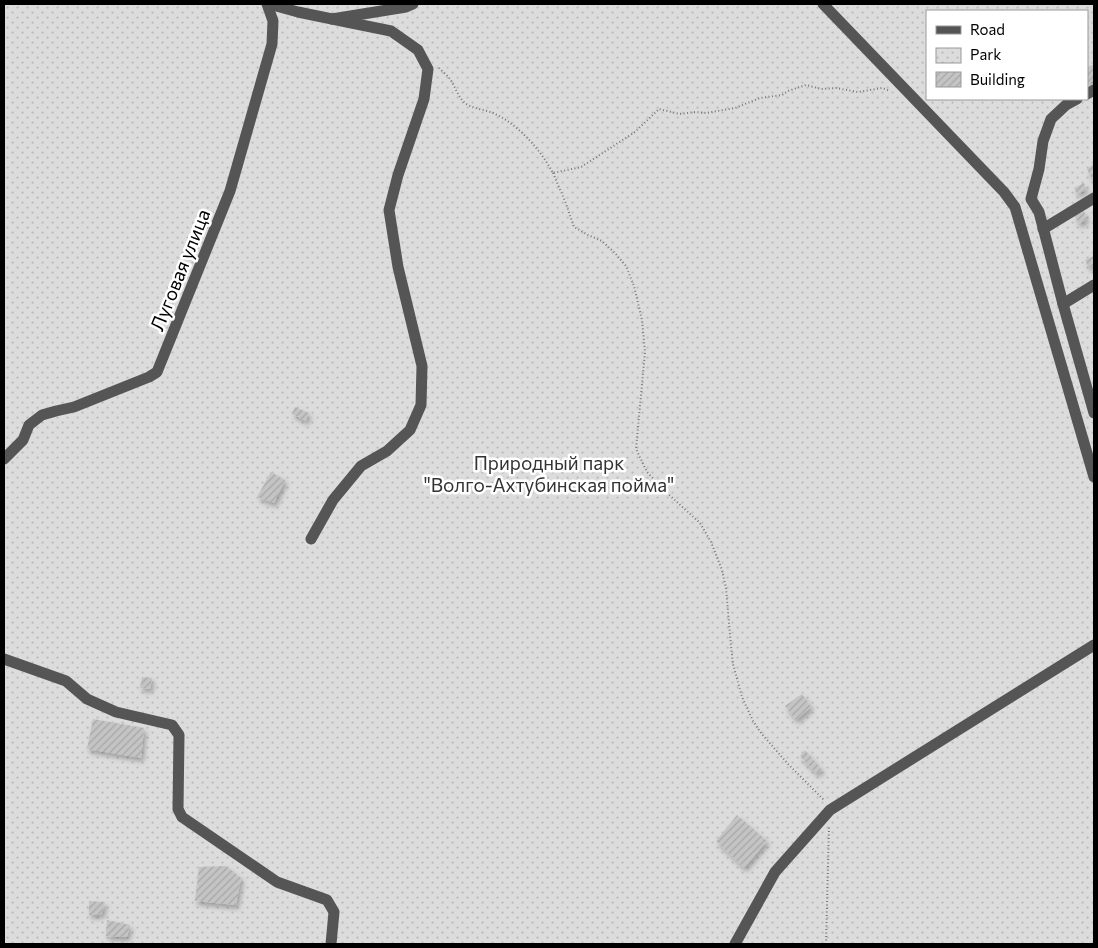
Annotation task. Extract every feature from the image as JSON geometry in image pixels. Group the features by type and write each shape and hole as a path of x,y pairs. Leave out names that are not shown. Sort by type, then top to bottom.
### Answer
{"street":[{"path":"268,4 391,31 418,50 428,69 424,99 398,175 389,210 398,267 422,366 421,405 410,430 387,451 361,466 333,500 311,539"},
{"name":"Луговая улица","path":"4,459 23,440 29,425 42,415 74,407 157,372 230,191 272,44 273,21 268,4"},
{"path":"332,19 406,7 413,4"},
{"path":"823,4 1004,192 1015,208 1094,477"},
{"path":"1015,208 1031,199 1039,169 1043,141 1051,119 1066,105 1076,100"},
{"path":"1043,229 1094,198"},
{"path":"1031,199 1039,212 1063,304 1089,377 1094,413"},
{"path":"1063,304 1094,285"},
{"path":"735,944 775,872 830,810 1094,645"},
{"path":"4,659 66,681 87,699 116,712 172,725 179,735 178,809 182,817 277,882 327,900 334,912 331,944"}],"path":[{"path":"422,58 435,65 450,79 465,103 507,120 523,134 548,165 565,201 574,226 602,241 626,266 634,286 642,320 645,352 636,449 648,472 666,492 700,523 711,542 722,570 726,588 733,664 742,698 753,721 788,764 822,797 830,810 826,944"},
{"path":"552,173 581,167 635,132 659,109 680,114 706,113 735,108 760,98 782,95 788,91 806,86 821,90 836,88 858,92 882,88 893,92"}],"green space":[{"name":"Природный парк \"Волго-Ахтубинская пойма\"","path":"4,4 1094,4 1094,944 4,944"}],"building":[{"path":"1094,64 1094,80 1088,83 1088,67"},
{"path":"1094,164 1094,183 1087,169"},
{"path":"1084,183 1086,189 1077,194 1074,188"},
{"path":"1084,210 1086,220 1079,224 1074,215"},
{"path":"1094,256 1094,266 1089,268 1085,260"},
{"path":"295,407 309,413 306,421 292,414"},
{"path":"271,472 285,480 274,503 257,497"},
{"path":"142,677 152,678 150,689 140,688"},
{"path":"802,694 811,707 796,720 785,706"},
{"path":"93,719 144,728 141,758 87,749"},
{"path":"805,750 822,770 816,773 800,756"},
{"path":"737,815 767,841 744,868 716,841"},
{"path":"226,866 241,878 236,905 195,901 199,867"},
{"path":"89,901 105,902 102,914 89,915"},
{"path":"107,920 130,925 127,937 106,936"}]}
